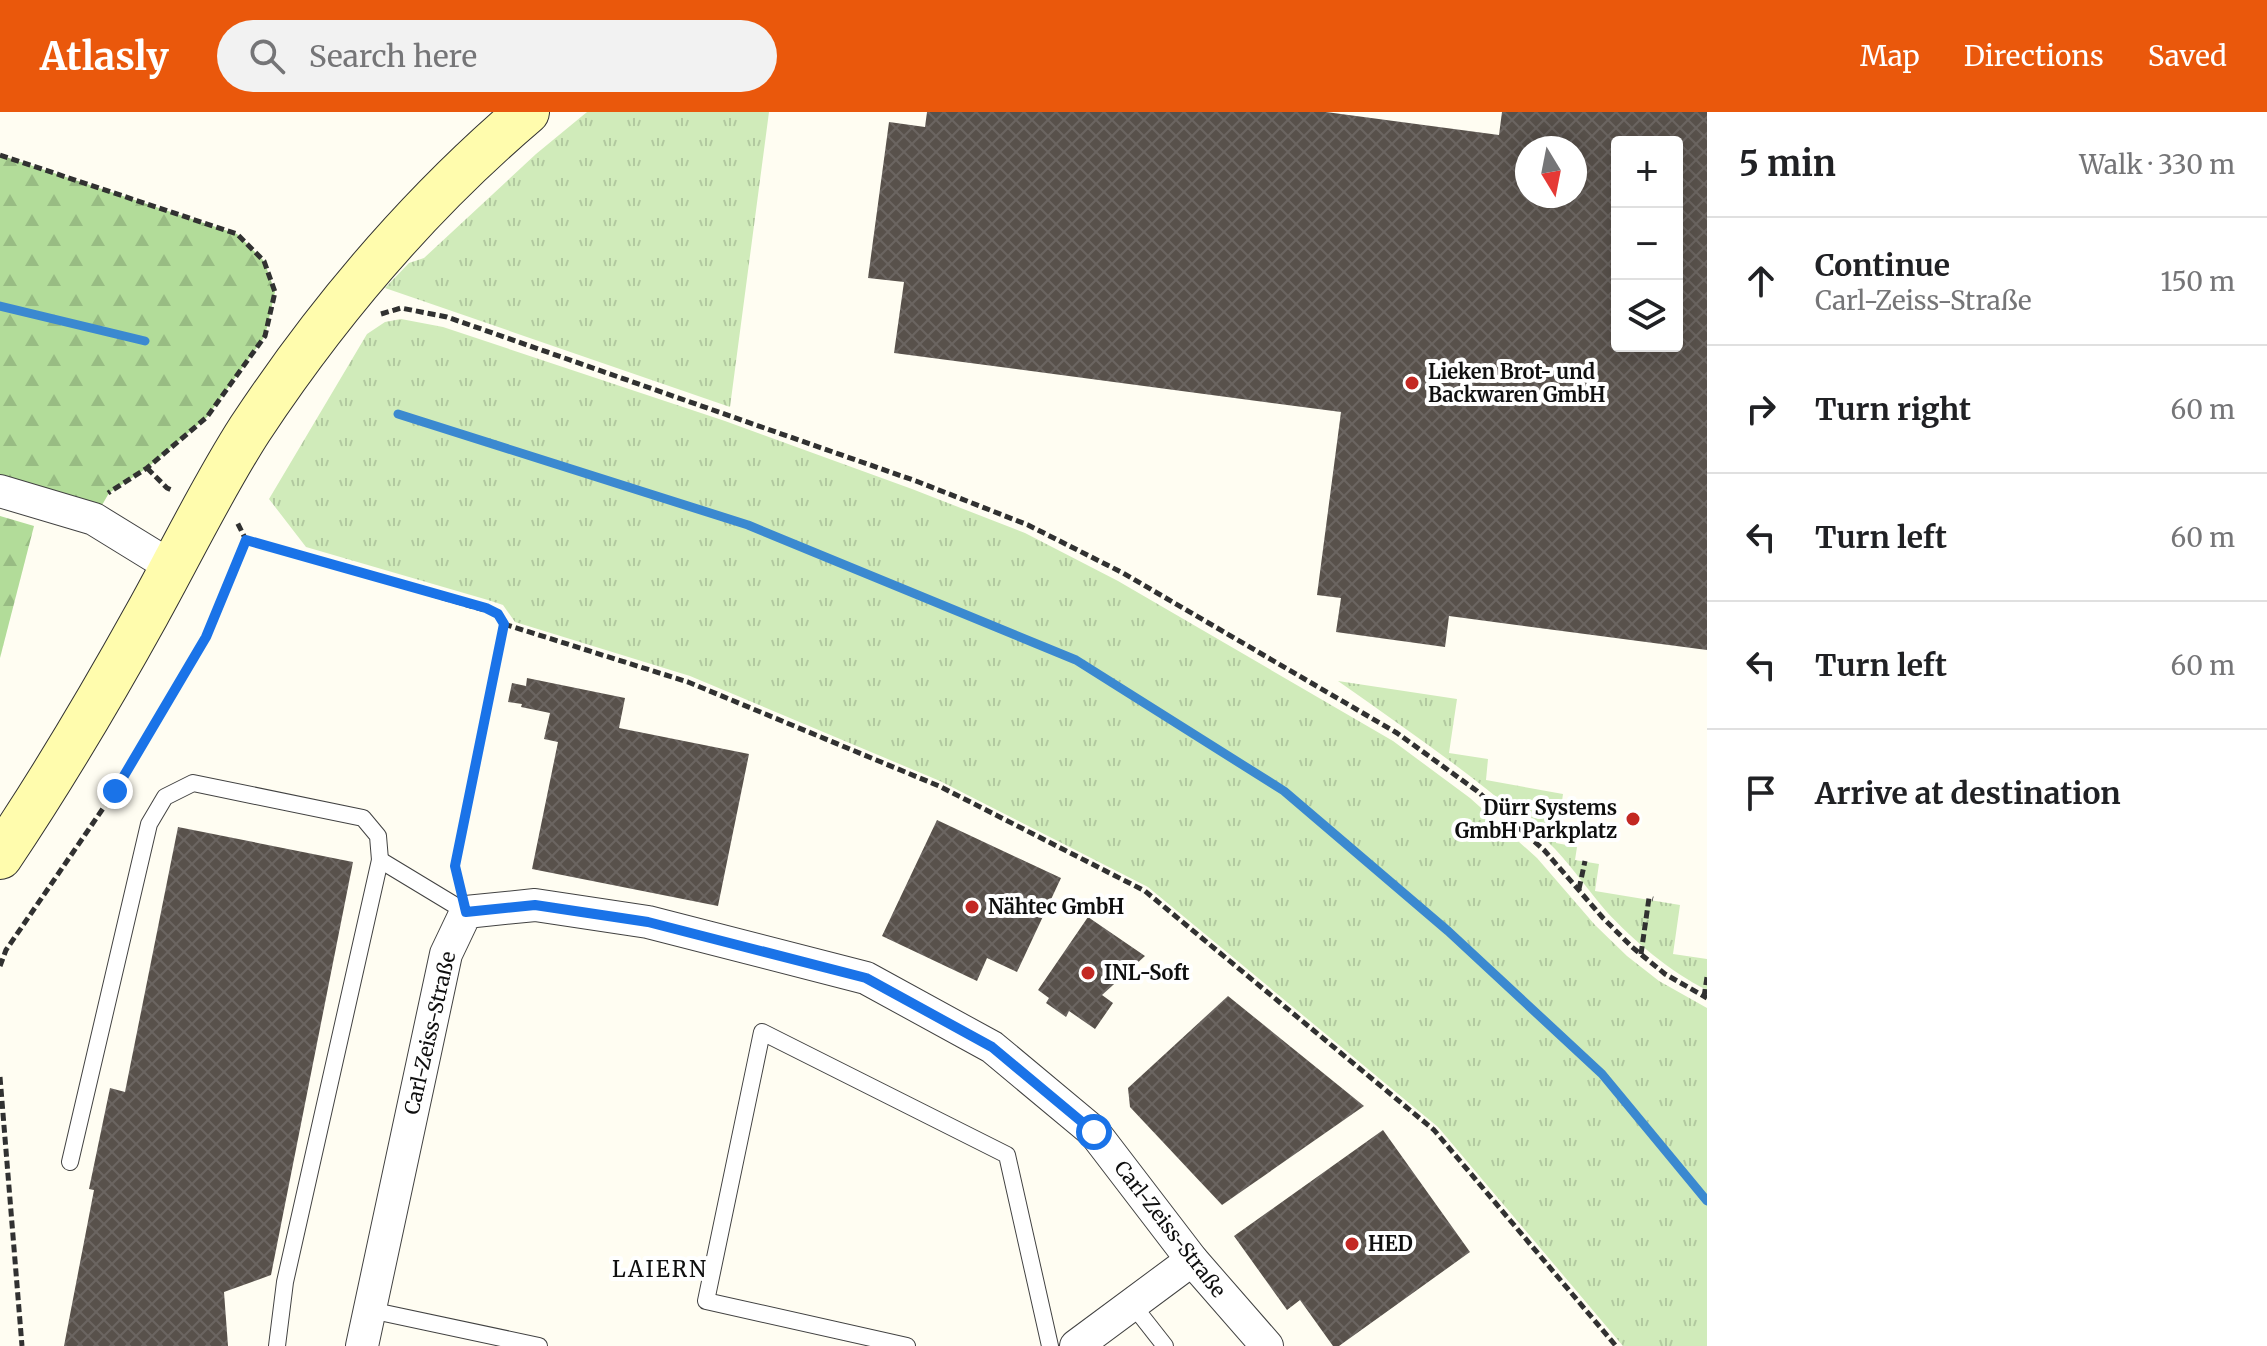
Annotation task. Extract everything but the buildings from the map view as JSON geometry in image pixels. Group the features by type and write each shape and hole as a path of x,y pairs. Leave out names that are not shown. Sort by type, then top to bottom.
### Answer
{"main road":[{"path":"0,857 55,775 248,432 311,341 388,247 481,152 527,112"}],"street":[{"path":"0,491 94,519 172,567"},
{"name":"Carl-Zeiss-Straße","path":"362,1346 446,954 466,912 535,905 648,922 866,978 992,1047 1094,1132 1192,1260 1267,1346"},
{"path":"1076,1346 1192,1260"}],"lane":[{"path":"70,1162 149,824 165,797 193,783 363,818 378,836 380,860 285,1282 277,1346"},
{"path":"380,860 466,912"},
{"path":"907,1346 706,1301 762,1032 1007,1155 1050,1346"},
{"path":"1132,1304 1165,1346"},
{"path":"370,1310 539,1346"}],"path":[{"path":"0,155 237,234 264,261 275,292 265,336 207,417 147,468 109,493 94,519"},
{"path":"372,321 381,314 401,308 447,317 758,424 1028,525 1123,573 1397,733 1477,791 1544,850 1603,918 1665,974 1705,997 1707,977"},
{"path":"0,966 6,950 115,791 206,637 246,540 239,523 243,514"},
{"path":"246,540 486,608 498,614 504,624 688,682 939,786 1145,891 1434,1130 1616,1346"},
{"path":"466,912 455,866 504,624"},
{"path":"1579,890 1585,861"},
{"path":"1641,954 1649,898 1653,899"},
{"path":"0,1077 22,1346"}],"green space":[{"path":"587,112 769,112 730,407 385,288 409,263 424,258 536,154"},
{"path":"0,155 237,234 264,261 275,292 265,336 207,417 147,468 109,493 94,519 0,491"},
{"path":"401,319 443,327 725,421 1025,533 1118,581 1393,741 1470,798 1537,858 1595,925 1627,956 1659,981 1707,1008 1707,1346 1623,1346 1438,1127 1148,887 940,781 690,676 515,622 503,605 306,547 269,499 367,334 385,322"},
{"path":"0,516 34,526 0,658"},
{"path":"1338,681 1457,699 1449,753 1488,759 1486,780 1563,794 1556,843 1577,847 1575,860 1599,864 1595,891 1680,905 1673,954 1707,959 1707,990 1666,965 1628,933 1555,849 1523,819 1446,758"}],"waterway":[{"path":"0,306 145,341"},
{"path":"398,414 748,525 1076,660 1284,791 1448,931 1602,1074 1707,1201"}],"place":[{"name":"Lieken Brot- und Backwaren GmbH","path":"1412,383"},
{"name":"Dürr Systems GmbH Parkplatz","path":"1633,819"},
{"name":"Nähtec GmbH","path":"972,907"},
{"name":"INL-Soft","path":"1088,973"},
{"name":"HED","path":"1352,1244"}],"district":[{"name":"LAIERN","path":"660,1269"}],"route":[{"path":"115,791 206,637 246,540 486,608 498,614 504,624 455,866 466,912 535,905 648,922 866,978 992,1047 1094,1132"}]}
